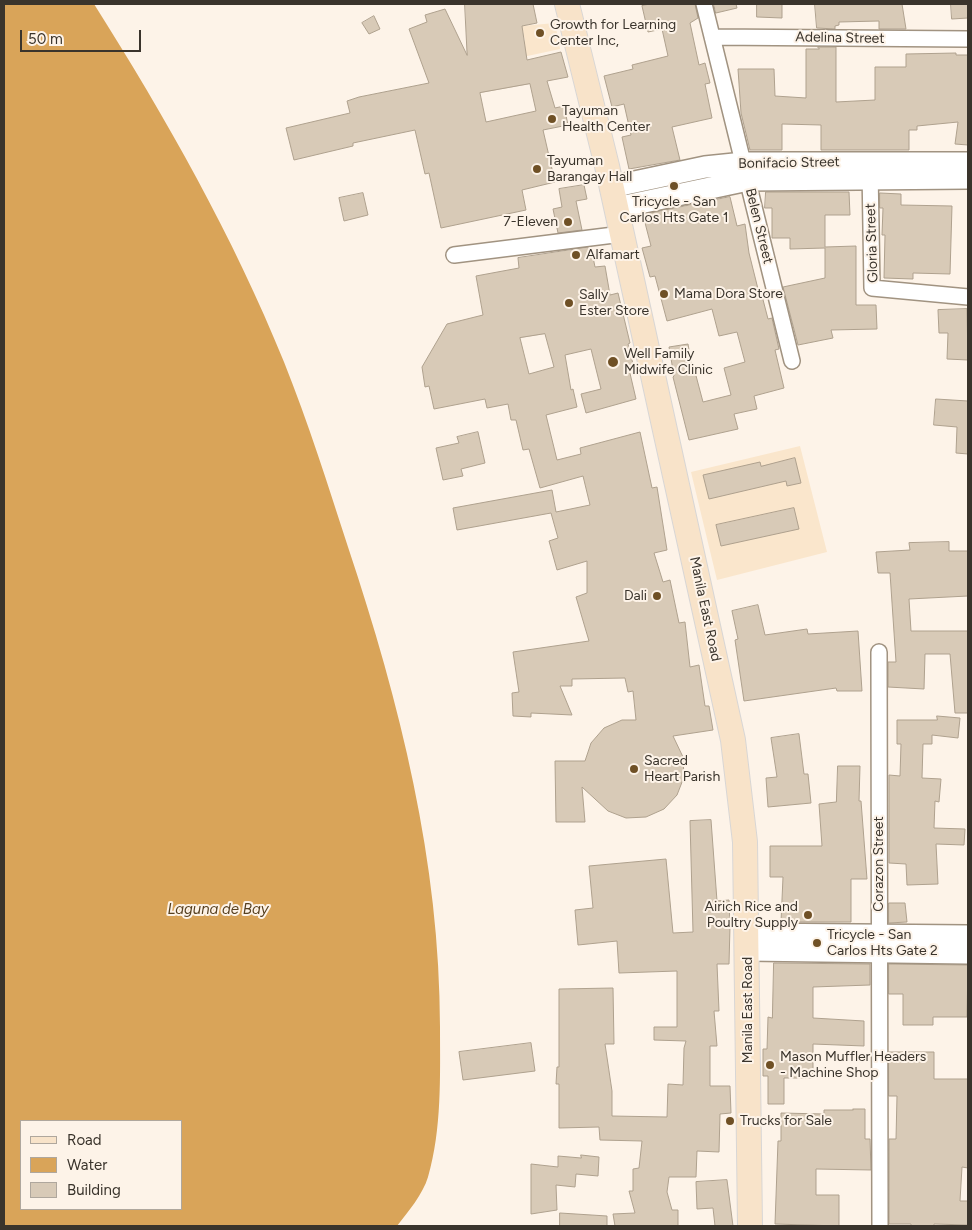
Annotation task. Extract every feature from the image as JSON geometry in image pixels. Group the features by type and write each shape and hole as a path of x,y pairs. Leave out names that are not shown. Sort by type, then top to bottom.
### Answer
{"main road":[{"name":"Manila East Road","path":"568,4 614,197 733,740 745,842 748,942 750,1226"}],"street":[{"name":"Belen Street","path":"704,4 792,361"},
{"name":"Adelina Street","path":"712,37 968,39"},
{"name":"Bonifacio Street","path":"614,197 746,171 870,170 968,163"},
{"name":"Bonifacio Street","path":"870,170 968,178"},
{"name":"Gloria Street","path":"870,170 872,288 968,297"},
{"path":"454,254 622,234"},
{"name":"Corazon Street","path":"879,652 880,1226"},
{"path":"748,942 879,943 968,936"},
{"path":"879,943 968,953"}],"shaded area":[{"name":"Growth for Learning Center Inc,","path":"555,23 560,49 518,58 517,43 525,41 522,26"},
{"path":"800,446 827,552 717,580 691,472"}],"water":[{"name":"Laguna de Bay","path":"4,4 94,4 147,90 197,178 243,269 284,362 333,500 367,606 400,724 425,844 433,904 438,965 440,1027 439,1102 436,1140 433,1159 423,1190 397,1226 4,1226"}],"building":[{"path":"465,4 533,4 537,23 522,26 527,60 561,52 568,77 547,81 555,108 564,106 568,125 543,130 555,182 522,190 526,210 441,228 429,173 425,174 415,130 353,143 353,146 294,160 286,128 350,113 347,101 359,97 429,83 409,29 427,22 425,15 445,9 467,55","holes":["530,84 536,111 486,122 480,93"]},
{"path":"650,4 695,4 698,18 690,23 699,65 705,63 710,83 705,84 712,118 672,127 680,160 629,169 622,137 631,135 624,104 612,107 604,76 633,69 632,65 668,56 662,29 648,32 642,6"},
{"path":"714,4 736,4 737,8 716,13"},
{"path":"757,4 782,4 782,18 757,17"},
{"path":"815,4 902,4 906,29 879,29 879,21 839,22 835,29 817,28"},
{"path":"951,4 968,4 968,18 952,19"},
{"path":"374,16 380,29 369,34 362,23"},
{"path":"818,47 836,47 836,102 875,100 875,67 906,67 906,54 956,53 956,55 968,55 968,145 955,144 958,122 917,126 917,130 909,130 909,150 821,150 821,125 782,124 782,150 750,150 741,113 738,69 774,69 775,96 806,98 806,49 819,49"},
{"path":"584,185 587,199 576,201 582,230 558,233 553,209 562,207 559,189"},
{"path":"766,192 849,192 850,215 825,215 825,247 856,246 856,305 876,305 877,329 831,330 833,338 798,345 783,287 825,278 825,248 790,249 790,238 772,238 772,208 765,208"},
{"path":"363,193 368,215 344,221 339,198"},
{"path":"880,193 901,194 901,205 952,206 950,274 913,273 913,279 884,278 885,235 882,235 883,208 880,208"},
{"path":"730,197 737,226 745,224 749,253 759,293 761,292 768,319 772,318 779,349 775,350 784,388 754,396 757,409 734,414 738,429 689,440 673,377 669,347 688,344 693,372 695,372 703,402 731,395 724,368 745,362 737,332 719,336 712,309 667,321 655,276 650,277 642,248 651,246 643,215"},
{"path":"591,247 595,267 605,266 610,295 618,293 630,343 628,344 634,368 629,369 636,399 586,413 581,394 601,389 591,349 565,355 571,390 573,389 577,407 546,415 557,460 581,454 580,448 640,432 652,488 657,487 667,550 654,553 663,582 670,580 679,623 685,622 690,667 699,665 705,706 709,706 713,730 673,736 683,757 684,777 677,795 664,809 646,817 626,818 608,811 582,787 585,822 556,822 555,761 585,761 591,743 604,728 622,720 636,720 633,691 628,692 625,678 572,679 572,686 560,686 572,715 531,713 531,717 513,716 512,693 519,692 513,652 589,641 576,597 587,593 587,561 557,570 549,541 558,538 551,513 457,530 453,508 552,490 556,512 590,505 583,476 540,488 529,449 523,450 516,420 511,420 508,404 487,408 485,399 434,409 429,386 425,387 422,367 447,324 483,315 476,276 519,268 518,258","holes":["545,334 554,367 529,374 520,338"]},
{"path":"967,309 968,360 947,359 948,333 939,333 938,310"},
{"path":"936,399 968,401 968,454 956,453 957,427 934,425"},
{"path":"478,432 485,463 461,469 463,476 443,480 436,448 459,443 457,437"},
{"path":"795,458 801,483 787,486 786,481 709,499 703,475 760,462 761,466"},
{"path":"794,508 799,529 721,546 716,525"},
{"path":"949,542 949,551 968,551 968,596 909,599 911,631 968,631 968,713 955,713 950,654 925,654 924,689 888,687 888,662 896,662 890,573 878,573 876,552 910,550 909,543"},
{"path":"758,605 765,635 807,629 808,634 858,631 862,691 837,691 836,688 744,701 735,640 738,639 732,611"},
{"path":"937,716 960,718 958,738 932,735 932,744 923,744 922,778 941,779 939,802 935,801 934,828 965,829 964,845 936,844 938,884 907,885 906,864 889,863 889,775 900,776 901,744 897,744 897,720 937,720"},
{"path":"799,734 804,774 808,774 811,803 768,807 766,778 777,777 771,738"},
{"path":"838,766 860,766 859,801 861,801 867,879 851,879 851,922 781,922 783,877 770,877 770,846 822,846 819,804 836,802"},
{"path":"711,820 717,901 729,900 730,926 729,964 717,964 719,1011 714,1011 717,1046 710,1046 710,1086 730,1086 731,1113 720,1114 719,1152 697,1151 696,1177 669,1177 667,1192 672,1210 678,1210 678,1226 615,1226 613,1214 635,1213 629,1191 633,1191 633,1169 639,1168 642,1141 600,1140 599,1127 559,1128 559,1084 556,1084 557,1067 559,1067 559,989 613,988 614,1044 605,1044 612,1091 612,1116 667,1117 668,1084 683,1085 684,1048 686,1041 654,1040 654,1027 677,1027 677,971 619,973 617,941 578,945 575,910 593,908 589,866 666,859 673,933 693,932 690,821"},
{"path":"889,903 905,903 907,922 889,923"},
{"path":"774,963 870,964 870,985 813,987 813,1018 864,1021 864,1046 813,1044 813,1078 784,1078 784,1104 768,1104 768,1076 763,1076 763,1049 767,1049 768,1017 772,1018"},
{"path":"889,964 968,965 967,1017 933,1017 933,1025 903,1025 903,994 889,994"},
{"path":"531,1043 535,1071 463,1080 459,1052"},
{"path":"889,1052 934,1052 934,1079 968,1079 968,1168 962,1167 960,1201 968,1201 968,1225 934,1224 934,1226 911,1226 911,1224 889,1224 889,1139 896,1139 897,1096 889,1096"},
{"path":"865,1109 865,1139 870,1139 871,1170 816,1169 816,1195 839,1195 839,1226 775,1224 778,1141 781,1141 781,1113 824,1114 824,1110"},
{"path":"581,1155 599,1157 598,1176 576,1174 575,1187 556,1185 557,1210 531,1214 531,1164 558,1167 558,1156 581,1158"},
{"path":"727,1180 733,1226 715,1226 713,1208 697,1209 696,1182"},
{"path":"560,1213 607,1216 607,1226 560,1226"}],"place":[{"name":"Growth for Learning Center Inc,","path":"540,33"},
{"name":"Tayuman Health Center","path":"552,119"},
{"name":"Tayuman Barangay Hall","path":"537,169"},
{"name":"Tricycle - San Carlos Hts Gate 1","path":"674,186"},
{"name":"7-Eleven","path":"568,222"},
{"name":"Alfamart","path":"576,255"},
{"name":"Mama Dora Store","path":"664,294"},
{"name":"Sally Ester Store","path":"569,303"},
{"name":"Well Family Midwife Clinic","path":"613,362"},
{"name":"Dali","path":"657,596"},
{"name":"Sacred Heart Parish","path":"634,769"},
{"name":"Airich Rice and Poultry Supply","path":"808,915"},
{"name":"Tricycle - San Carlos Hts Gate 2","path":"817,943"},
{"name":"Mason Muffler Headers - Machine Shop","path":"770,1065"},
{"name":"Trucks for Sale","path":"730,1121"}]}
